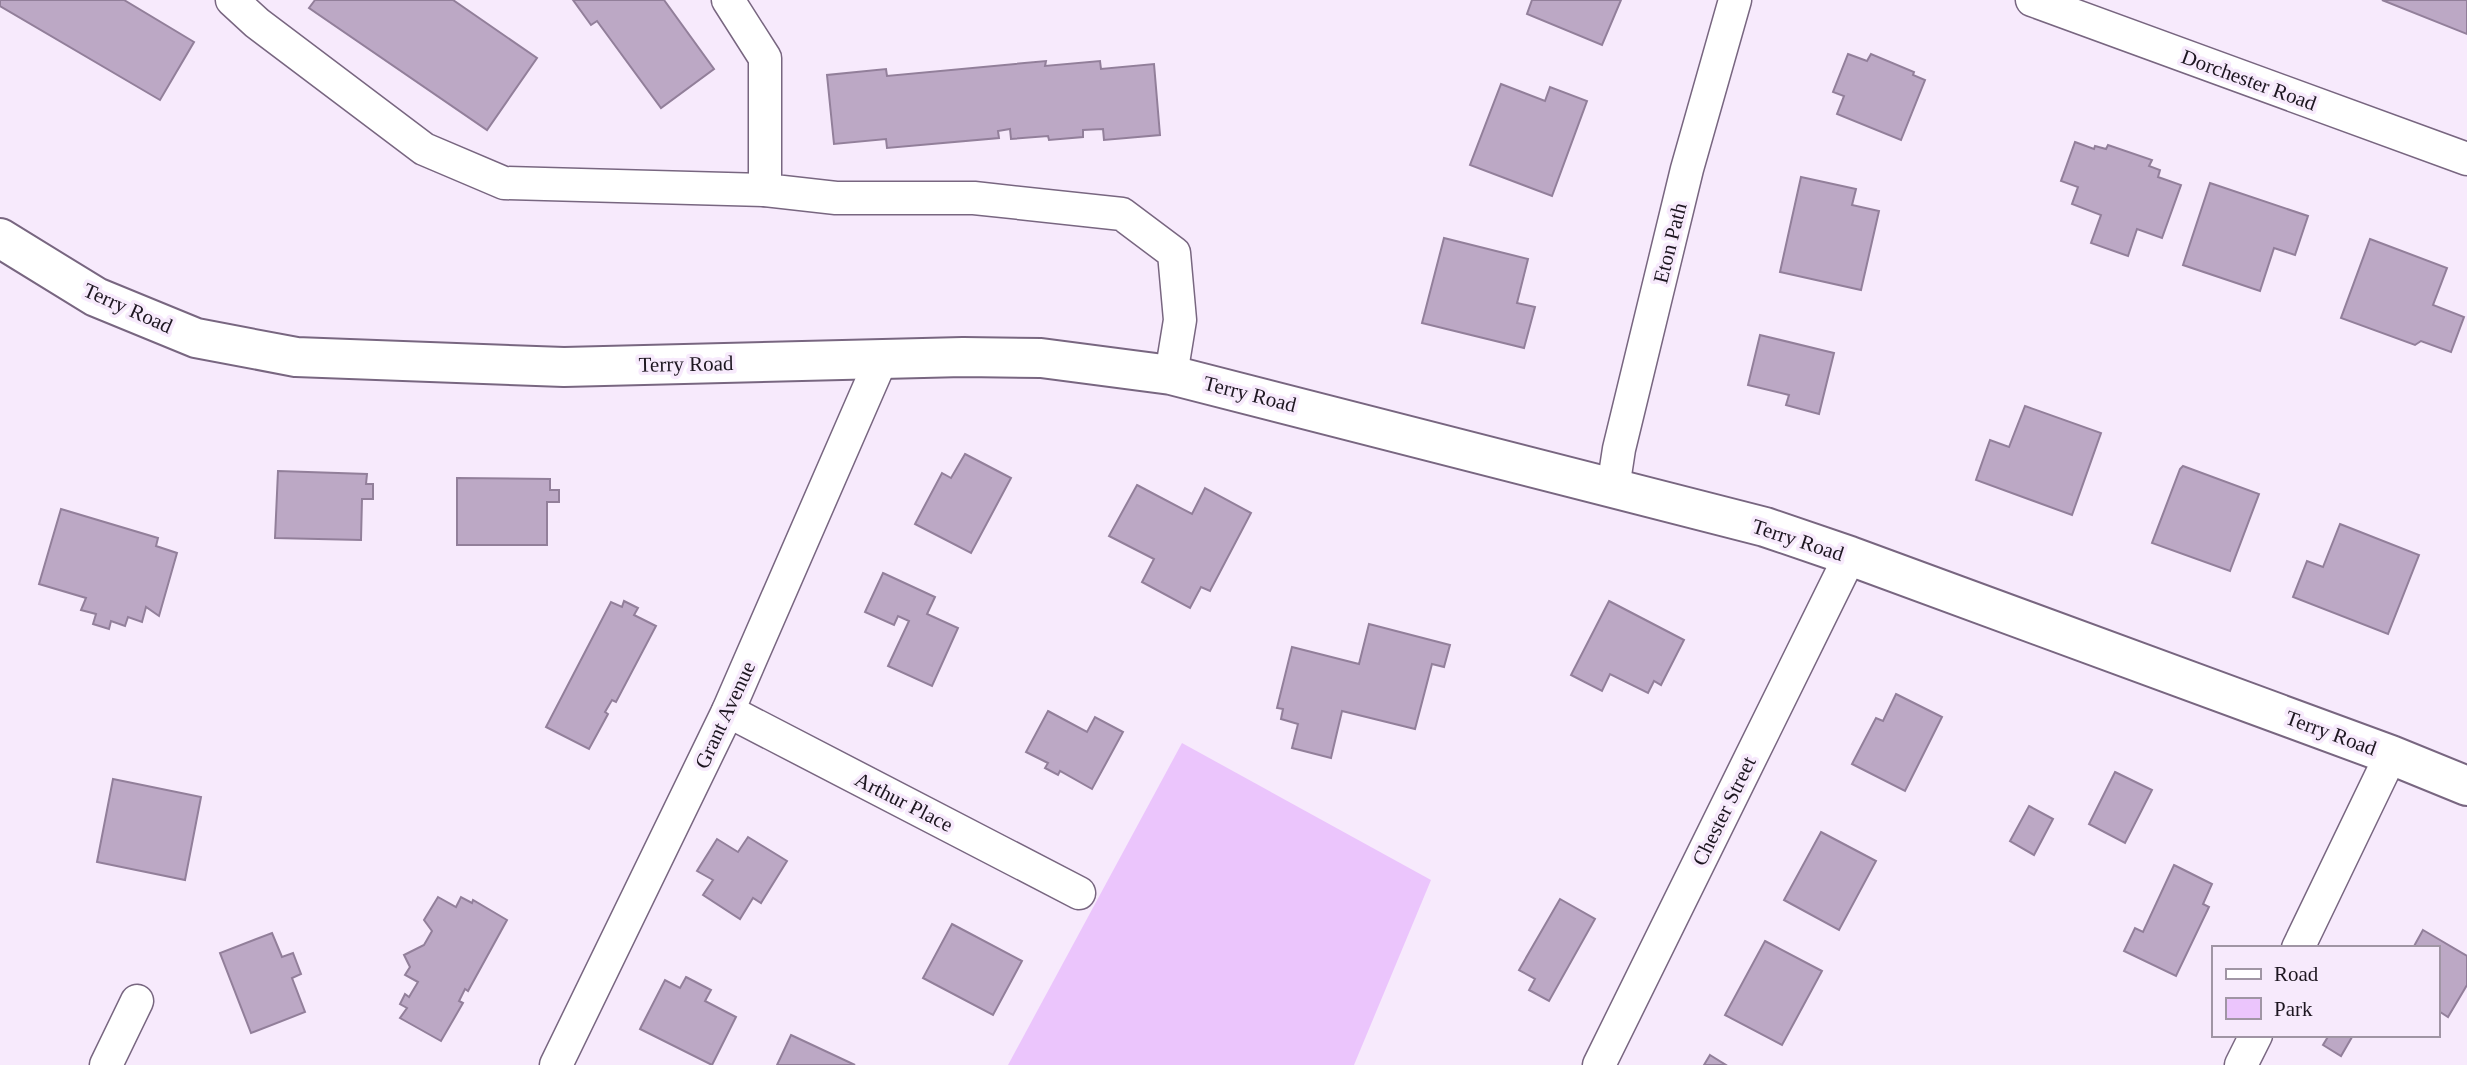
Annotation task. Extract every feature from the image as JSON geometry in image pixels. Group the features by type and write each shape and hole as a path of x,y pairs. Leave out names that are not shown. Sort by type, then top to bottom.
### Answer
{"street":[{"path":"232,0 257,23 424,149 504,183 765,190 836,198 974,198 1122,214 1174,253 1180,320 1171,375"},
{"path":"728,0 765,58 765,190"},
{"name":"Eton Path","path":"1613,488 1619,449 1687,169 1735,0"},
{"name":"Dorchester Road","path":"2032,0 2467,159"},
{"name":"Terry Road","path":"0,238 96,297 196,338 296,357 564,367 963,356 1041,358 1171,375 1765,527 2391,755 2467,786"},
{"name":"Grant Avenue","path":"556,1065 728,711 881,360"},
{"name":"Chester Street","path":"1599,1065 1850,556"},
{"name":"Arthur Place","path":"728,711 1079,893"},
{"path":"2299,946 2391,755"},
{"path":"106,1065 137,1001"},
{"path":"2241,1065 2255,1037"}],"green space":[{"path":"1182,743 1431,880 1354,1065 1008,1065"}],"building":[{"path":"0,0 124,0 194,42 160,100 0,6"},
{"path":"315,0 453,0 537,58 487,130 309,8"},
{"path":"573,0 664,0 714,69 661,108 597,21 591,25"},
{"path":"1532,0 1621,0 1602,45 1527,14"},
{"path":"2382,0 2467,0 2467,34"},
{"path":"1848,54 1867,61 1871,54 1914,72 1913,75 1925,80 1901,140 1837,114 1844,96 1833,92"},
{"path":"1046,61 1045,66 1100,61 1101,69 1154,64 1160,135 1104,140 1103,129 1083,130 1083,137 1011,139 1010,129 998,131 999,138 887,148 886,139 834,144 827,75 886,69 887,76"},
{"path":"1501,84 1545,101 1550,87 1587,101 1552,196 1470,165"},
{"path":"2075,142 2094,149 2095,146 2106,149 2108,145 2152,160 2149,166 2160,170 2158,177 2181,185 2162,238 2137,229 2128,256 2091,243 2101,215 2072,204 2078,187 2061,181"},
{"path":"1801,177 1856,189 1852,205 1879,211 1861,290 1780,272"},
{"path":"2210,183 2308,216 2295,255 2274,248 2260,291 2183,265"},
{"path":"1444,238 1528,259 1517,303 1535,307 1524,348 1422,323"},
{"path":"2370,239 2447,268 2433,305 2464,317 2451,352 2421,341 2415,345 2341,318"},
{"path":"1760,335 1834,353 1819,414 1786,405 1789,395 1748,385"},
{"path":"2025,406 2101,433 2072,515 1976,480 1990,440 2009,447"},
{"path":"965,454 1011,478 971,553 915,524 942,473 951,478"},
{"path":"2183,466 2259,494 2230,571 2152,543"},
{"path":"278,471 367,474 366,484 373,484 373,499 362,499 361,540 275,538"},
{"path":"457,478 550,479 550,490 559,490 559,502 547,502 547,545 457,545"},
{"path":"1137,485 1192,514 1205,488 1251,513 1210,591 1201,587 1190,608 1142,582 1154,559 1109,536"},
{"path":"61,509 158,538 156,546 177,553 159,616 146,607 142,622 128,617 125,626 111,621 109,629 93,624 96,614 81,610 86,598 39,584"},
{"path":"2340,524 2419,555 2388,634 2293,597 2307,561 2323,567"},
{"path":"883,573 935,597 927,614 958,628 932,686 888,666 909,621 898,616 894,625 865,612"},
{"path":"624,601 638,608 634,615 656,626 616,702 612,700 605,712 608,714 589,749 546,727 611,602 622,607"},
{"path":"1609,601 1684,640 1661,685 1654,681 1648,693 1610,674 1602,691 1571,675"},
{"path":"1369,624 1450,645 1444,667 1432,664 1415,729 1342,711 1331,758 1292,748 1298,724 1281,719 1283,709 1277,708 1292,647 1359,664"},
{"path":"1896,694 1942,717 1905,791 1852,764 1876,718 1883,721"},
{"path":"1048,711 1087,732 1095,717 1123,732 1092,789 1060,771 1058,775 1045,768 1048,763 1026,752"},
{"path":"2115,772 2152,790 2125,843 2089,824"},
{"path":"113,779 201,797 185,880 97,862"},
{"path":"2029,806 2053,819 2034,855 2010,841"},
{"path":"1821,832 1876,861 1839,930 1784,900"},
{"path":"748,837 787,861 761,903 753,898 740,919 703,895 713,880 697,871 717,839 738,852"},
{"path":"2174,865 2212,884 2203,904 2209,907 2176,976 2124,951 2135,928 2143,932"},
{"path":"438,897 456,907 461,897 472,903 473,900 507,920 468,991 465,989 459,1001 463,1003 441,1041 400,1018 407,1008 400,1004 405,994 409,997 418,982 405,975 410,967 404,955 424,945 432,931 424,920"},
{"path":"1560,899 1595,919 1549,1001 1529,990 1535,979 1519,970"},
{"path":"952,924 1022,961 993,1015 923,978"},
{"path":"2423,930 2467,956 2467,985 2448,1017 2439,1011 2439,946 2414,946"},
{"path":"272,933 282,957 293,953 301,974 292,978 305,1012 251,1033 220,953"},
{"path":"1765,941 1822,971 1782,1045 1725,1015"},
{"path":"686,977 711,990 705,1001 736,1017 712,1065 640,1029 665,980 680,988"},
{"path":"791,1035 855,1065 777,1065"},
{"path":"2328,1037 2352,1037 2341,1056 2323,1045"},
{"path":"1710,1055 1726,1065 1704,1065"}]}
